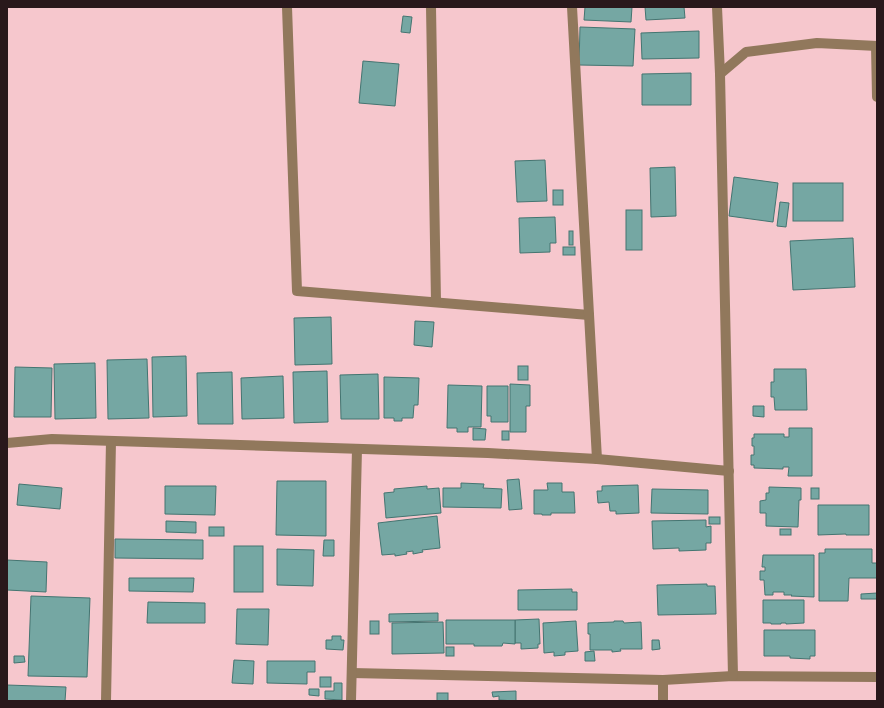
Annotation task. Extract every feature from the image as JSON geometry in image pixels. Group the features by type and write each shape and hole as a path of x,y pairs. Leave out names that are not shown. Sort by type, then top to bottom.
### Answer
{"street":[{"path":"287,7 297,291 589,315"},
{"path":"431,7 436,302"},
{"path":"572,7 597,459"},
{"path":"717,7 720,74 733,676"},
{"path":"720,74 746,52 817,43 876,46 877,97"},
{"path":"7,442 52,439 488,453 597,459 728,471"},
{"path":"106,701 111,441"},
{"path":"351,701 357,449"},
{"path":"352,673 663,680 733,676 877,677"},
{"path":"663,680 663,701"}],"building":[{"path":"585,7 632,7 631,22 584,20"},
{"path":"645,7 684,7 685,18 646,20"},
{"path":"403,16 412,17 410,33 401,32"},
{"path":"580,27 635,29 633,66 579,65"},
{"path":"699,31 699,58 642,59 641,33"},
{"path":"363,61 399,64 395,106 359,103"},
{"path":"691,73 691,105 642,105 642,74"},
{"path":"545,160 547,201 517,202 515,161"},
{"path":"675,167 676,216 651,217 650,168"},
{"path":"734,177 778,183 773,222 729,216"},
{"path":"793,183 843,183 843,221 793,221"},
{"path":"553,190 563,190 563,205 553,205"},
{"path":"780,202 789,203 786,227 777,226"},
{"path":"626,210 642,210 642,250 626,250"},
{"path":"555,217 556,243 550,243 550,252 520,253 519,218"},
{"path":"569,231 573,231 573,245 569,245"},
{"path":"853,238 855,287 793,290 790,241"},
{"path":"563,247 575,247 575,255 563,255"},
{"path":"331,317 332,364 295,365 294,318"},
{"path":"415,321 434,322 432,347 414,345"},
{"path":"186,356 187,416 153,417 152,357"},
{"path":"147,359 149,418 108,419 107,360"},
{"path":"95,363 96,418 55,419 54,364"},
{"path":"518,366 528,366 528,380 518,380"},
{"path":"15,367 52,368 51,417 14,417"},
{"path":"774,369 806,369 807,410 775,410 774,397 771,397 771,382 774,382"},
{"path":"327,371 328,422 294,423 293,372"},
{"path":"232,372 233,424 198,424 197,373"},
{"path":"378,374 379,419 341,419 340,375"},
{"path":"283,376 284,418 242,419 241,378"},
{"path":"384,377 419,378 418,405 414,405 413,418 402,418 402,421 394,421 394,418 384,418"},
{"path":"510,384 530,385 530,406 526,406 526,432 510,432"},
{"path":"448,385 482,386 481,427 468,427 468,432 457,432 457,428 447,428"},
{"path":"487,386 508,386 508,422 491,422 491,416 487,416"},
{"path":"753,406 764,406 764,417 753,416"},
{"path":"473,428 486,429 485,440 473,440"},
{"path":"789,428 812,428 812,476 788,476 789,467 783,467 783,469 754,468 754,465 751,465 751,455 754,455 752,438 754,438 754,434 784,434 784,437 789,437"},
{"path":"502,431 509,431 509,440 502,440"},
{"path":"519,479 522,509 509,510 507,480"},
{"path":"277,481 326,481 326,536 276,535"},
{"path":"461,483 484,484 483,488 502,489 501,508 443,507 443,488 461,488"},
{"path":"547,483 562,483 562,492 574,492 575,513 551,513 551,515 534,514 534,490 548,490"},
{"path":"19,484 62,488 60,509 17,505"},
{"path":"638,485 639,513 616,514 616,511 610,511 609,502 598,503 597,491 602,491 602,486"},
{"path":"165,486 216,486 215,515 165,514"},
{"path":"427,486 427,489 439,488 441,513 386,518 384,493 394,492 394,489"},
{"path":"769,487 801,488 798,527 766,526 766,513 760,513 760,501 766,500 766,493 769,493"},
{"path":"811,488 819,488 819,499 811,499"},
{"path":"652,489 708,490 708,514 651,513"},
{"path":"818,505 869,505 869,535 818,535"},
{"path":"437,516 440,548 422,550 423,552 413,554 413,551 406,552 407,554 395,556 395,554 382,555 378,523"},
{"path":"709,517 720,517 720,524 709,524"},
{"path":"706,520 706,527 711,526 711,543 706,543 706,550 679,551 679,548 653,549 652,521"},
{"path":"166,521 196,522 196,533 166,532"},
{"path":"209,527 224,527 224,536 209,536"},
{"path":"780,529 791,529 791,535 780,535"},
{"path":"115,539 203,540 203,559 115,558"},
{"path":"324,540 334,540 334,556 323,556"},
{"path":"234,546 263,546 263,592 234,592"},
{"path":"277,549 314,550 313,586 277,585"},
{"path":"825,549 872,549 872,563 877,563 877,578 849,578 848,601 819,601 819,553 825,553"},
{"path":"763,555 814,555 814,597 784,595 784,592 773,592 773,595 765,595 764,580 760,580 760,571 765,571 765,567 762,567"},
{"path":"7,560 47,562 46,592 7,590"},
{"path":"129,578 194,578 193,592 129,591"},
{"path":"707,584 707,586 715,586 716,614 658,615 657,585"},
{"path":"572,589 572,592 577,592 577,610 518,610 518,590"},
{"path":"877,593 877,599 861,599 861,594"},
{"path":"31,596 90,598 87,677 28,676"},
{"path":"763,600 804,600 804,623 763,623"},
{"path":"148,602 205,603 205,623 147,623"},
{"path":"237,609 269,609 268,645 236,644"},
{"path":"438,613 438,621 389,622 389,614"},
{"path":"539,619 540,644 538,644 538,648 521,649 521,643 515,643 515,620"},
{"path":"446,620 515,620 515,644 503,643 502,646 474,646 474,644 446,644"},
{"path":"370,621 379,621 379,634 370,634"},
{"path":"576,621 578,651 565,652 565,655 554,656 554,652 544,653 543,623"},
{"path":"623,621 624,623 641,622 642,649 620,649 621,651 612,652 612,650 590,650 588,623"},
{"path":"443,622 444,653 392,654 392,623"},
{"path":"764,630 815,630 815,656 810,656 810,659 790,658 790,656 764,656"},
{"path":"332,636 341,636 341,640 344,640 343,650 326,649 326,640 332,640"},
{"path":"652,640 659,640 660,649 652,650"},
{"path":"446,647 454,647 454,656 446,656"},
{"path":"594,651 595,661 585,661 585,652"},
{"path":"14,656 24,656 25,662 14,663"},
{"path":"234,660 254,661 253,684 232,683"},
{"path":"267,661 315,661 315,672 307,672 307,684 267,683"},
{"path":"320,677 331,677 331,687 320,687"},
{"path":"334,683 342,683 342,700 325,699 325,691 334,691"},
{"path":"7,685 66,687 65,701 7,701"},
{"path":"309,689 319,689 319,696 309,695"},
{"path":"516,691 516,701 499,700 499,696 493,697 492,692"},
{"path":"437,693 448,693 448,701 437,701"}]}
